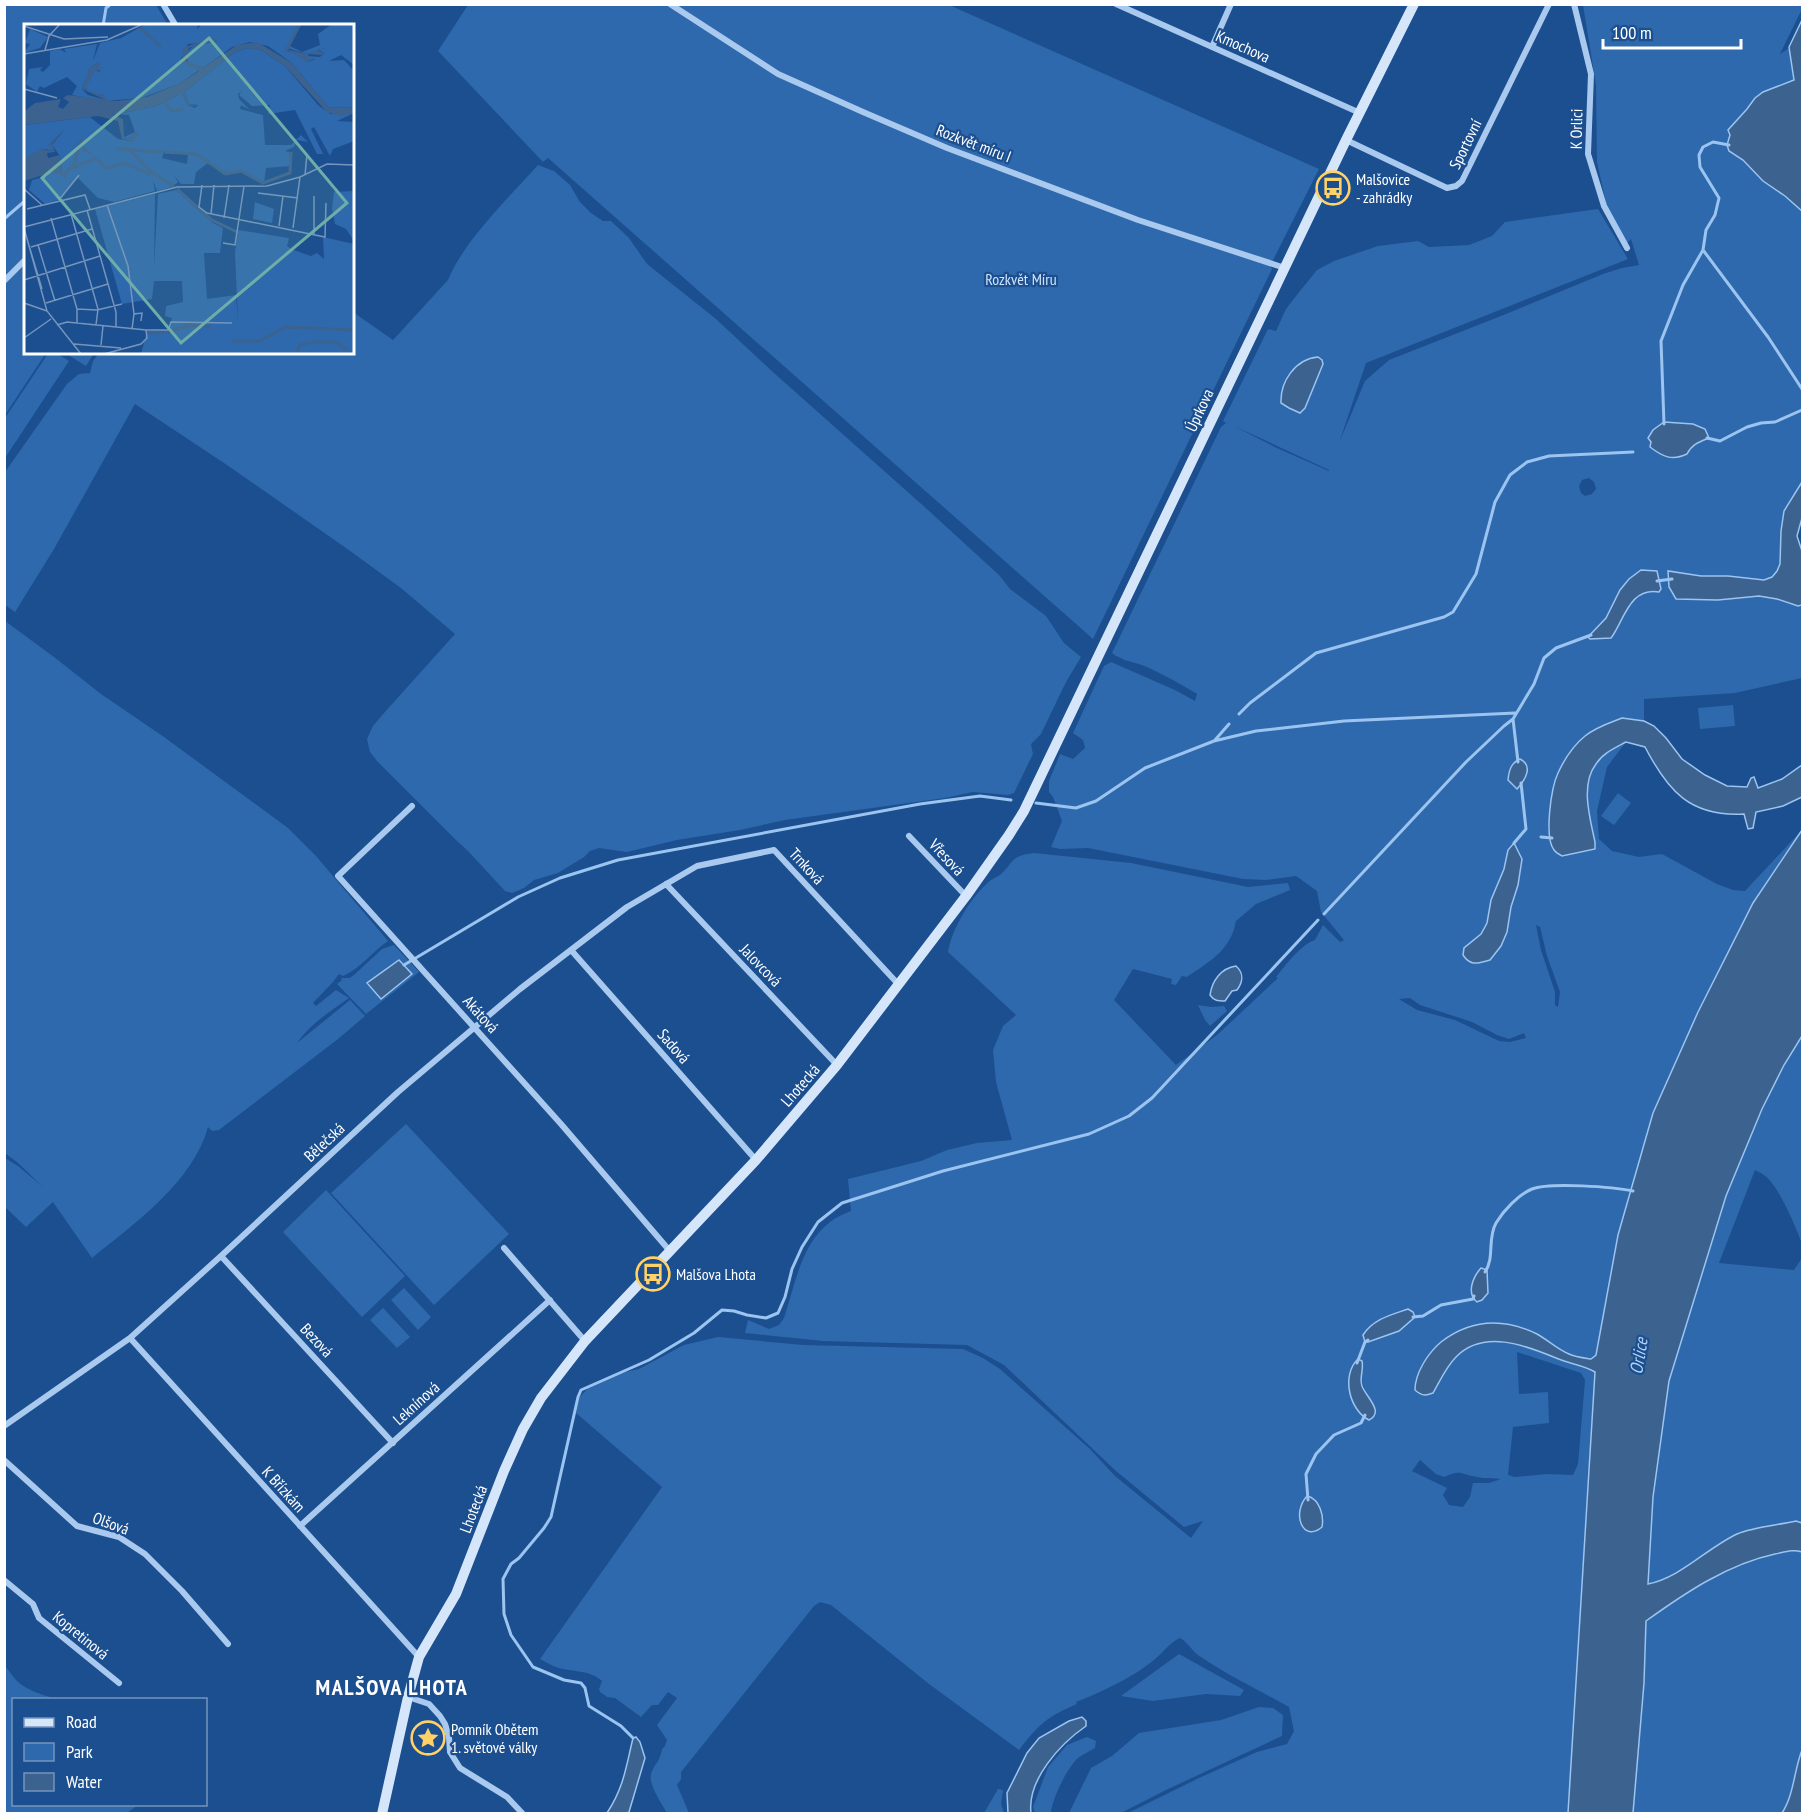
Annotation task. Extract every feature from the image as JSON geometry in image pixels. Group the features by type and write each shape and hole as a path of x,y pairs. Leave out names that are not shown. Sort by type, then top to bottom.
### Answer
{"street":[{"path":"163,4 175,24"},
{"name":"Rozkvět míru I","path":"670,4 778,74 862,112 947,148 1138,220 1285,268"},
{"name":"Kmochova","path":"1116,4 1360,113"},
{"path":"1212,47 1231,4"},
{"name":"Úprkova","path":"1013,830 1024,812 1346,140 1414,4"},
{"name":"Sportovní","path":"1346,140 1447,188 1456,186 1461,181 1549,4"},
{"name":"K Orlici","path":"1574,4 1591,74 1588,154 1604,206 1627,248"},
{"path":"4,281 24,261"},
{"name":"Akátová","path":"412,806 338,876 561,1124 669,1250"},
{"name":"Lhotecká","path":"382,1814 419,1657 456,1594 504,1471 523,1429 541,1398 585,1341 756,1160 837,1065 966,896 1013,830"},
{"name":"Vřesová","path":"909,836 966,896"},
{"name":"Trnková","path":"666,884 697,866 774,850 899,985"},
{"name":"Bělečská","path":"4,1426 130,1338 221,1257 398,1092 571,950 627,907 666,884"},
{"name":"Jalovcová","path":"666,884 837,1065"},
{"name":"Sadová","path":"571,950 756,1160"},
{"path":"504,1248 585,1341"},
{"name":"Bezová","path":"221,1257 393,1443"},
{"name":"Leknínová","path":"300,1526 550,1300"},
{"name":"K Břízkám","path":"130,1338 419,1657"},
{"name":"Olšová","path":"4,1461 77,1526 119,1537 145,1554 182,1591 228,1644"},
{"name":"Kopretinová","path":"4,1580 33,1604 39,1618 119,1683"},
{"path":"408,1697 429,1704 440,1716 450,1737 450,1752 460,1768 507,1797 523,1814"}],"green space":[{"path":"5,5 156,5 167,24 24,24 24,354 45,354 5,415"},
{"name":"Rozkvět Míru","path":"468,5 949,5 1319,169 1270,266 1272,269 1093,639 548,158 543,162 438,51"},
{"path":"1583,5 1802,5 1780,54 1800,41 1802,79 1729,151 1743,160 1763,181 1802,208 1802,482 1784,511 1780,564 1772,577 1764,580 1701,576 1669,571 1676,599 1718,600 1759,596 1802,605 1802,678 1735,693 1644,699 1644,721 1622,718 1548,827 1553,849 1595,842 1588,802 1588,781 1596,763 1602,756 1626,742 1607,767 1597,811 1599,839 1612,851 1639,857 1662,854 1717,884 1733,890 1745,891 1802,830 1753,903 1698,1012 1653,1112 1632,1191 1596,1355 1591,1359 1569,1354 1538,1335 1510,1324 1461,1330 1441,1380 1453,1361 1466,1349 1480,1343 1496,1341 1529,1349 1595,1372 1568,1813 1128,1813 1257,1752 1287,1744 1294,1731 1289,1707 1212,1664 1198,1655 1180,1638 1138,1672 1076,1702 1077,1704 1051,1717 1032,1734 1019,1750 929,1684 831,1605 820,1602 814,1606 681,1772 681,1779 677,1785 689,1813 667,1813 656,1794 651,1774 667,1740 657,1725 677,1698 668,1692 658,1705 652,1705 641,1717 615,1698 607,1697 600,1692 602,1681 597,1677 559,1668 540,1659 662,1487 576,1413 579,1398 590,1386 621,1373 639,1369 684,1345 718,1337 803,1345 963,1349 1000,1369 1090,1449 1115,1476 1191,1538 1203,1521 1184,1527 1116,1471 1004,1365 967,1345 823,1341 745,1333 748,1320 769,1329 779,1325 784,1318 800,1266 812,1242 830,1222 851,1211 848,1179 921,1161 947,1150 977,1143 1012,1140 996,1082 993,1050 1003,1026 1016,1015 948,952 958,923 970,903 984,886 1000,875 1016,858 1034,853 1131,863 1248,887 1288,883 1290,890 1256,904 1236,921 1229,940 1218,954 1187,977 1182,976 1176,985 1171,984 1172,979 1133,969 1114,1000 1176,1065 1217,1035 1278,978 1276,977 1294,956 1304,946 1315,940 1323,925 1339,941 1344,940 1321,912 1317,891 1296,876 1266,880 1243,879 1088,848 1051,847 1062,821 1049,792 1049,781 1060,754 1073,759 1085,748 1083,740 1073,733 1104,666 1111,662 1195,701 1197,694 1185,687 1147,667 1124,660 1112,653 1221,427 1226,423 1223,421 1268,329 1276,331 1286,309 1317,270 1334,261 1378,246 1418,241 1429,247 1469,245 1492,236 1505,222 1598,209 1628,259 1366,363 1339,443 1365,381 1389,360 1603,274 1639,265 1631,239 1626,244 1607,207 1597,162 1596,85","holes":["1664,422 1693,424 1705,429 1709,438 1696,443 1690,449 1650,447","1234,426 1329,470 1277,448","1589,478 1594,482 1596,489 1592,494 1585,496 1581,493 1579,486 1582,480","1657,572 1660,592 1649,592 1634,600 1628,606 1611,638 1591,639 1588,637 1606,618 1620,590 1629,579","1508,850 1519,851 1521,872 1504,940 1490,960 1468,962 1473,940 1481,934 1487,923 1491,900 1504,869","1536,925 1540,927 1547,956 1560,992 1558,1007 1555,1005 1555,992 1541,950","1410,998 1420,1005 1472,1022 1509,1039 1524,1033 1526,1038 1510,1042 1499,1041 1455,1020 1417,1010 1399,999","1517,1352 1581,1373 1585,1380 1578,1464 1573,1475 1547,1474 1515,1477 1508,1475 1513,1427 1549,1423 1548,1392 1519,1394","1354,1363 1363,1365 1362,1381 1375,1414 1349,1382","1420,1460 1436,1474 1444,1477 1461,1473 1480,1478 1501,1479 1489,1483 1473,1483 1470,1497 1463,1507 1449,1505 1443,1495 1447,1488 1412,1471"]},
{"path":"538,165 554,171 570,185 580,202 591,213 603,221 611,221 629,238 647,264 716,319 999,575 1010,589 1046,616 1064,643 1081,657 1041,734 1031,744 1033,754 1014,793 1008,795 973,792 945,798 785,820 677,840 627,852 599,848 590,851 558,873 534,880 524,888 512,893 505,891 377,761 370,752 367,739 373,726 455,634 401,588 346,548 135,404 54,549 15,612 5,605 5,472 67,384 79,374 90,373 93,361 98,354 354,354 354,313 393,340 448,280 464,250"},
{"path":"48,354 58,354 69,361 5,458 5,418"},
{"path":"67,354 93,354 86,366"},
{"path":"5,621 101,694 288,828 316,856 388,941 355,969 343,976 339,974 313,1003 316,1006 336,990 349,998 314,1024 297,1043 350,1000 365,1016 219,1130 212,1131 208,1127 190,1166 176,1183 144,1216 92,1258 53,1202 26,1227 5,1207 5,1158 43,1187 5,1153"},
{"path":"1733,705 1735,726 1700,729 1698,708"},
{"path":"1618,793 1631,803 1614,825 1601,816"},
{"path":"394,945 419,972 366,1014 337,984 342,980 341,978 350,978 382,949","holes":["411,974 381,998 367,984"]},
{"path":"1198,1005 1224,1006 1227,1011 1210,1026"},
{"path":"1802,1036 1802,1244 1775,1188 1766,1176 1755,1170 1719,1263 1794,1270 1802,1258 1802,1523 1796,1521 1740,1533 1669,1578 1648,1584 1653,1497 1669,1381 1726,1196 1762,1109 1784,1065"},
{"path":"406,1124 509,1234 434,1305 331,1193"},
{"path":"326,1190 405,1276 362,1317 283,1232"},
{"path":"404,1288 431,1317 418,1330 391,1300"},
{"path":"383,1308 410,1337 397,1348 370,1320"},
{"path":"1795,1550 1802,1552 1802,1750 1782,1814 1633,1814 1644,1683 1646,1621 1714,1577 1753,1559"},
{"path":"1179,1654 1244,1690 1240,1696 1206,1694 1153,1701 1121,1696"},
{"path":"4,1665 21,1684 53,1698 12,1698 12,1806 137,1806 127,1813 5,1813"},
{"path":"1259,1707 1273,1708 1283,1715 1282,1736 1121,1813 1069,1813 1091,1768 1112,1756 1139,1733 1221,1720"},
{"path":"1087,1737 1096,1741 1095,1748 1078,1758 1069,1769 1057,1792 1051,1813 1035,1813 1033,1807 1048,1767 1067,1745"},
{"path":"998,1789 1003,1790 1001,1804 1004,1813 984,1813"}],"water":[{"path":"1802,20 1802,211 1763,181 1743,160 1729,151 1727,145 1730,135 1728,130 1755,98 1763,92 1794,80 1789,47"},
{"path":"1318,357 1323,364 1305,408 1300,413 1281,403 1283,387 1290,373 1302,362"},
{"path":"1664,422 1693,424 1705,429 1709,438 1696,444 1682,456 1663,455 1650,447 1651,442 1648,438 1653,430"},
{"path":"1802,482 1802,518 1797,536 1802,551 1802,605 1759,596 1718,600 1676,599 1669,587 1668,571 1701,576 1764,580 1772,577 1780,564 1784,511"},
{"path":"1641,570 1657,571 1661,589 1659,592 1649,592 1634,600 1611,638 1590,639 1588,637 1606,618 1620,590"},
{"path":"1622,718 1644,721 1654,726 1682,759 1705,775 1727,786 1747,787 1751,778 1754,777 1758,788 1782,779 1802,765 1802,797 1783,806 1756,812 1753,828 1748,829 1744,814 1709,811 1683,798 1663,776 1645,747 1626,742 1599,760 1588,782 1588,802 1595,849 1562,856 1554,850 1549,835 1551,801 1558,773 1570,753 1585,736"},
{"path":"1520,759 1527,765 1527,773 1517,789 1508,780 1511,767"},
{"name":"Orlice","path":"1802,830 1802,1036 1784,1065 1762,1109 1726,1196 1669,1381 1653,1497 1648,1584 1671,1576 1737,1534 1758,1528 1796,1521 1802,1523 1802,1552 1786,1552 1758,1559 1724,1572 1676,1600 1646,1621 1644,1683 1633,1813 1568,1813 1595,1372 1531,1348 1504,1342 1491,1342 1467,1348 1456,1357 1433,1393 1426,1395 1415,1390 1417,1377 1427,1358 1441,1342 1464,1329 1488,1323 1500,1323 1525,1329 1571,1355 1591,1359 1596,1355 1618,1235 1653,1113 1698,1012 1753,903"},
{"path":"1514,843 1522,859 1507,932 1501,946 1490,960 1472,963 1463,955 1464,948 1481,934 1487,923 1491,900 1504,869 1508,850"},
{"path":"399,960 412,974 381,999 367,983"},
{"path":"1236,966 1242,978 1237,990 1232,991 1225,1001 1213,998 1210,995 1215,980 1226,969"},
{"path":"1481,1268 1487,1270 1488,1293 1477,1302 1471,1290 1473,1280"},
{"path":"1408,1309 1415,1317 1399,1331 1365,1342 1363,1335 1372,1325 1383,1318"},
{"path":"1358,1359 1362,1361 1362,1386 1375,1409 1373,1417 1369,1420 1356,1408 1350,1392 1350,1374"},
{"path":"1307,1496 1318,1504 1322,1513 1322,1527 1315,1531 1305,1529 1301,1524 1300,1511"},
{"path":"1082,1717 1086,1721 1086,1726 1056,1753 1040,1776 1034,1788 1031,1813 1008,1813 1007,1793 1027,1753 1039,1738 1069,1721"},
{"path":"636,1737 645,1758 629,1812 607,1813 621,1785 633,1738"},
{"path":"1802,1750 1802,1813 1782,1813 1789,1798"}],"waterway":[{"path":"103,24 106,8 111,4"},
{"path":"1664,424 1661,341 1683,285 1703,250 1706,230 1715,215 1719,198 1700,167 1699,155 1703,147 1713,142 1729,145"},
{"path":"4,219 24,202"},
{"path":"1703,250 1768,337 1802,389"},
{"path":"1707,438 1720,441 1747,427 1775,422 1802,410"},
{"path":"1239,714 1316,653 1444,617 1453,612 1476,574 1495,502 1510,475 1527,462 1549,456 1633,452"},
{"path":"1657,581 1672,579"},
{"path":"1324,914 1466,762 1513,719 1534,684 1544,658 1556,648 1591,635"},
{"path":"1036,803 1076,808 1096,801 1145,768 1214,741 1256,731 1344,721 1515,713"},
{"path":"1513,719 1518,762"},
{"path":"1215,740 1229,724"},
{"path":"1514,843 1526,829 1521,783"},
{"path":"404,965 518,897 560,878 618,860 920,804 980,796 1011,800"},
{"path":"1541,837 1552,838"},
{"path":"633,1738 621,1726 589,1706 585,1688 581,1683 564,1680 533,1667 511,1635 504,1614 503,1579 511,1564 519,1558 551,1517 581,1390 649,1360 694,1333 722,1310 766,1318 778,1313 785,1297 792,1269 802,1247 818,1222 842,1203 943,1171 1089,1134 1129,1116 1152,1098 1318,920"},
{"path":"1485,1272 1490,1260 1492,1235 1496,1223 1512,1203 1532,1189 1567,1186 1633,1191"},
{"path":"1413,1317 1423,1316 1441,1305 1473,1299 1474,1296"},
{"path":"1357,1363 1365,1342 1368,1340"},
{"path":"1308,1500 1306,1474 1316,1454 1334,1435 1361,1423 1365,1415"}],"place":[{"name":"Malšovice - zahrádky","path":"1333,188"},
{"name":"Malšova Lhota","path":"653,1274"},
{"name":"Pomník Obětem 1. světové války","path":"428,1738"}],"district":[{"name":"MALŠOVA LHOTA","path":"392,1687"}]}
